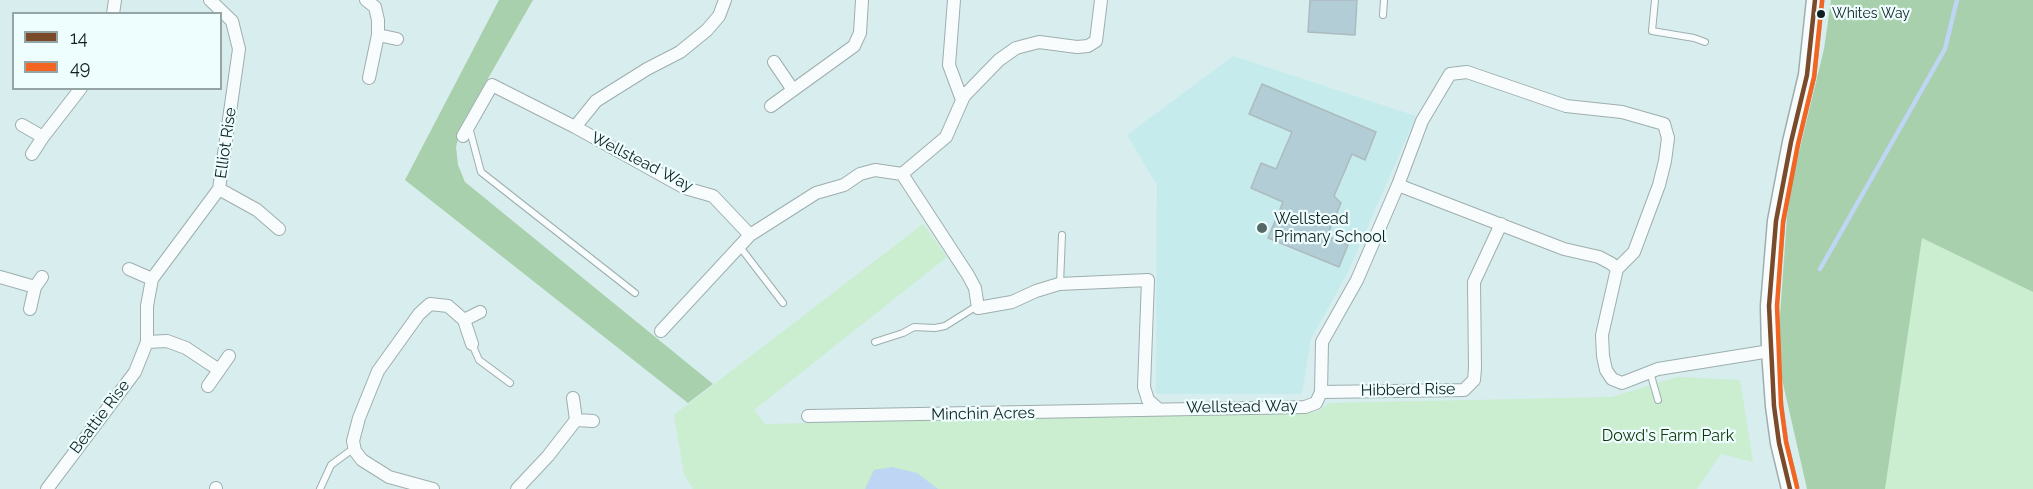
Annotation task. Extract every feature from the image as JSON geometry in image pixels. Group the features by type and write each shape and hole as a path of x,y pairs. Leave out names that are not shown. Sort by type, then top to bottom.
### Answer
{"main road":[{"path":"1790,489 1779,443 1770,351 1769,306 1776,221 1807,75 1815,0"}],"street":[{"name":"Elliot Rise","path":"186,233 219,189 239,49 232,21 210,0"},
{"path":"366,0 375,7 378,20 378,35 369,78"},
{"name":"Wellstead Way","path":"725,0 719,16 707,30 680,52 596,100 575,127 685,188 714,196 750,235"},
{"path":"771,106 854,46 860,33 862,0"},
{"path":"954,0 949,65 962,100"},
{"path":"902,174 946,137 962,100 975,82 1016,48 1039,42 1077,47 1088,46 1096,41 1101,0"},
{"path":"378,35 397,39"},
{"path":"774,62 793,90"},
{"name":"Wellstead Way","path":"1157,408 1305,407 1316,403 1321,392 1322,342 1357,280 1398,185 1422,121 1450,74 1467,72 1566,106 1622,112 1664,124 1668,138 1659,185 1634,252 1617,269"},
{"path":"466,131 492,85 575,127"},
{"path":"32,154 79,90"},
{"path":"22,125 43,137"},
{"path":"661,331 750,235 816,193 844,185 860,174 875,170 902,174 968,275 975,288 978,308 1012,302 1036,291 1059,285 1148,280 1144,387 1148,400 1157,408"},
{"path":"1398,185 1564,249 1599,257 1617,269 1602,336 1606,370 1612,379 1622,383 1658,369 1770,351"},
{"name":"Elliot Rise","path":"219,189 260,206 279,229"},
{"name":"Hibberd Rise","path":"1321,392 1464,390 1474,380 1474,282 1501,224"},
{"name":"Beattie Rise","path":"47,489 135,372 147,342 147,306 152,279 186,233"},
{"path":"129,269 152,279"},
{"path":"0,277 38,282 30,309"},
{"path":"433,489 389,477 362,460 353,441 359,418 378,371 419,314 430,304 448,306 464,320 472,344"},
{"path":"464,320 480,312"},
{"path":"147,342 167,341 186,348 219,370"},
{"path":"208,386 229,356"},
{"path":"517,489 548,456 576,420 573,398"},
{"name":"Minchin Acres","path":"808,416 1109,412 1157,408"},
{"path":"576,420 593,422"}],"lane":[{"path":"1383,15 1384,0"},
{"path":"1655,0 1652,31 1705,42"},
{"path":"466,131 481,172 635,293"},
{"path":"1059,285 1062,235"},
{"path":"739,246 783,303"},
{"path":"875,342 914,327 945,326 972,309 978,308"},
{"path":"472,344 479,360 510,383"},
{"path":"1650,372 1658,400"},
{"path":"320,489 331,465 354,447"}],"shaded area":[{"name":"Wellstead Primary School","path":"1233,56 1416,116 1348,272 1311,339 1302,394 1156,394 1157,185 1127,135"},
{"path":"892,467 917,473 938,489 865,489 874,470"}],"green space":[{"path":"499,0 533,0 463,122 456,147 458,165 465,182 713,384 688,403 405,180"},
{"path":"1831,0 2033,0 2033,292 1922,238 1885,489 1807,489 1782,379 1779,330 1787,217 1792,181 1824,49"},
{"name":"Dowd's Farm Park","path":"923,224 947,257 754,410 765,424 1317,412 1329,403 1612,397 1677,377 1740,380 1753,462 1721,454 1697,489 693,489 684,474 674,415"},
{"path":"1922,238 2033,292 2033,489 1885,489"}],"building":[{"path":"1310,0 1357,0 1355,35 1308,32"},
{"path":"1262,84 1376,132 1365,160 1352,154 1334,196 1341,203 1327,236 1348,245 1339,267 1268,238 1283,202 1251,188 1261,163 1276,169 1292,132 1249,114"}],"waterway":[{"path":"1820,269 1945,49 1957,0"}],"transit line":[{"name":"14","path":"1790,489 1779,443 1774,406 1769,306 1776,221 1807,75 1815,0"},
{"name":"49","path":"1797,487 1786,442 1781,405 1777,306 1783,222 1814,77 1822,1"}],"place":[{"name":"Whites Way","path":"1821,14"},
{"name":"Wellstead Primary School","path":"1262,228"}]}
